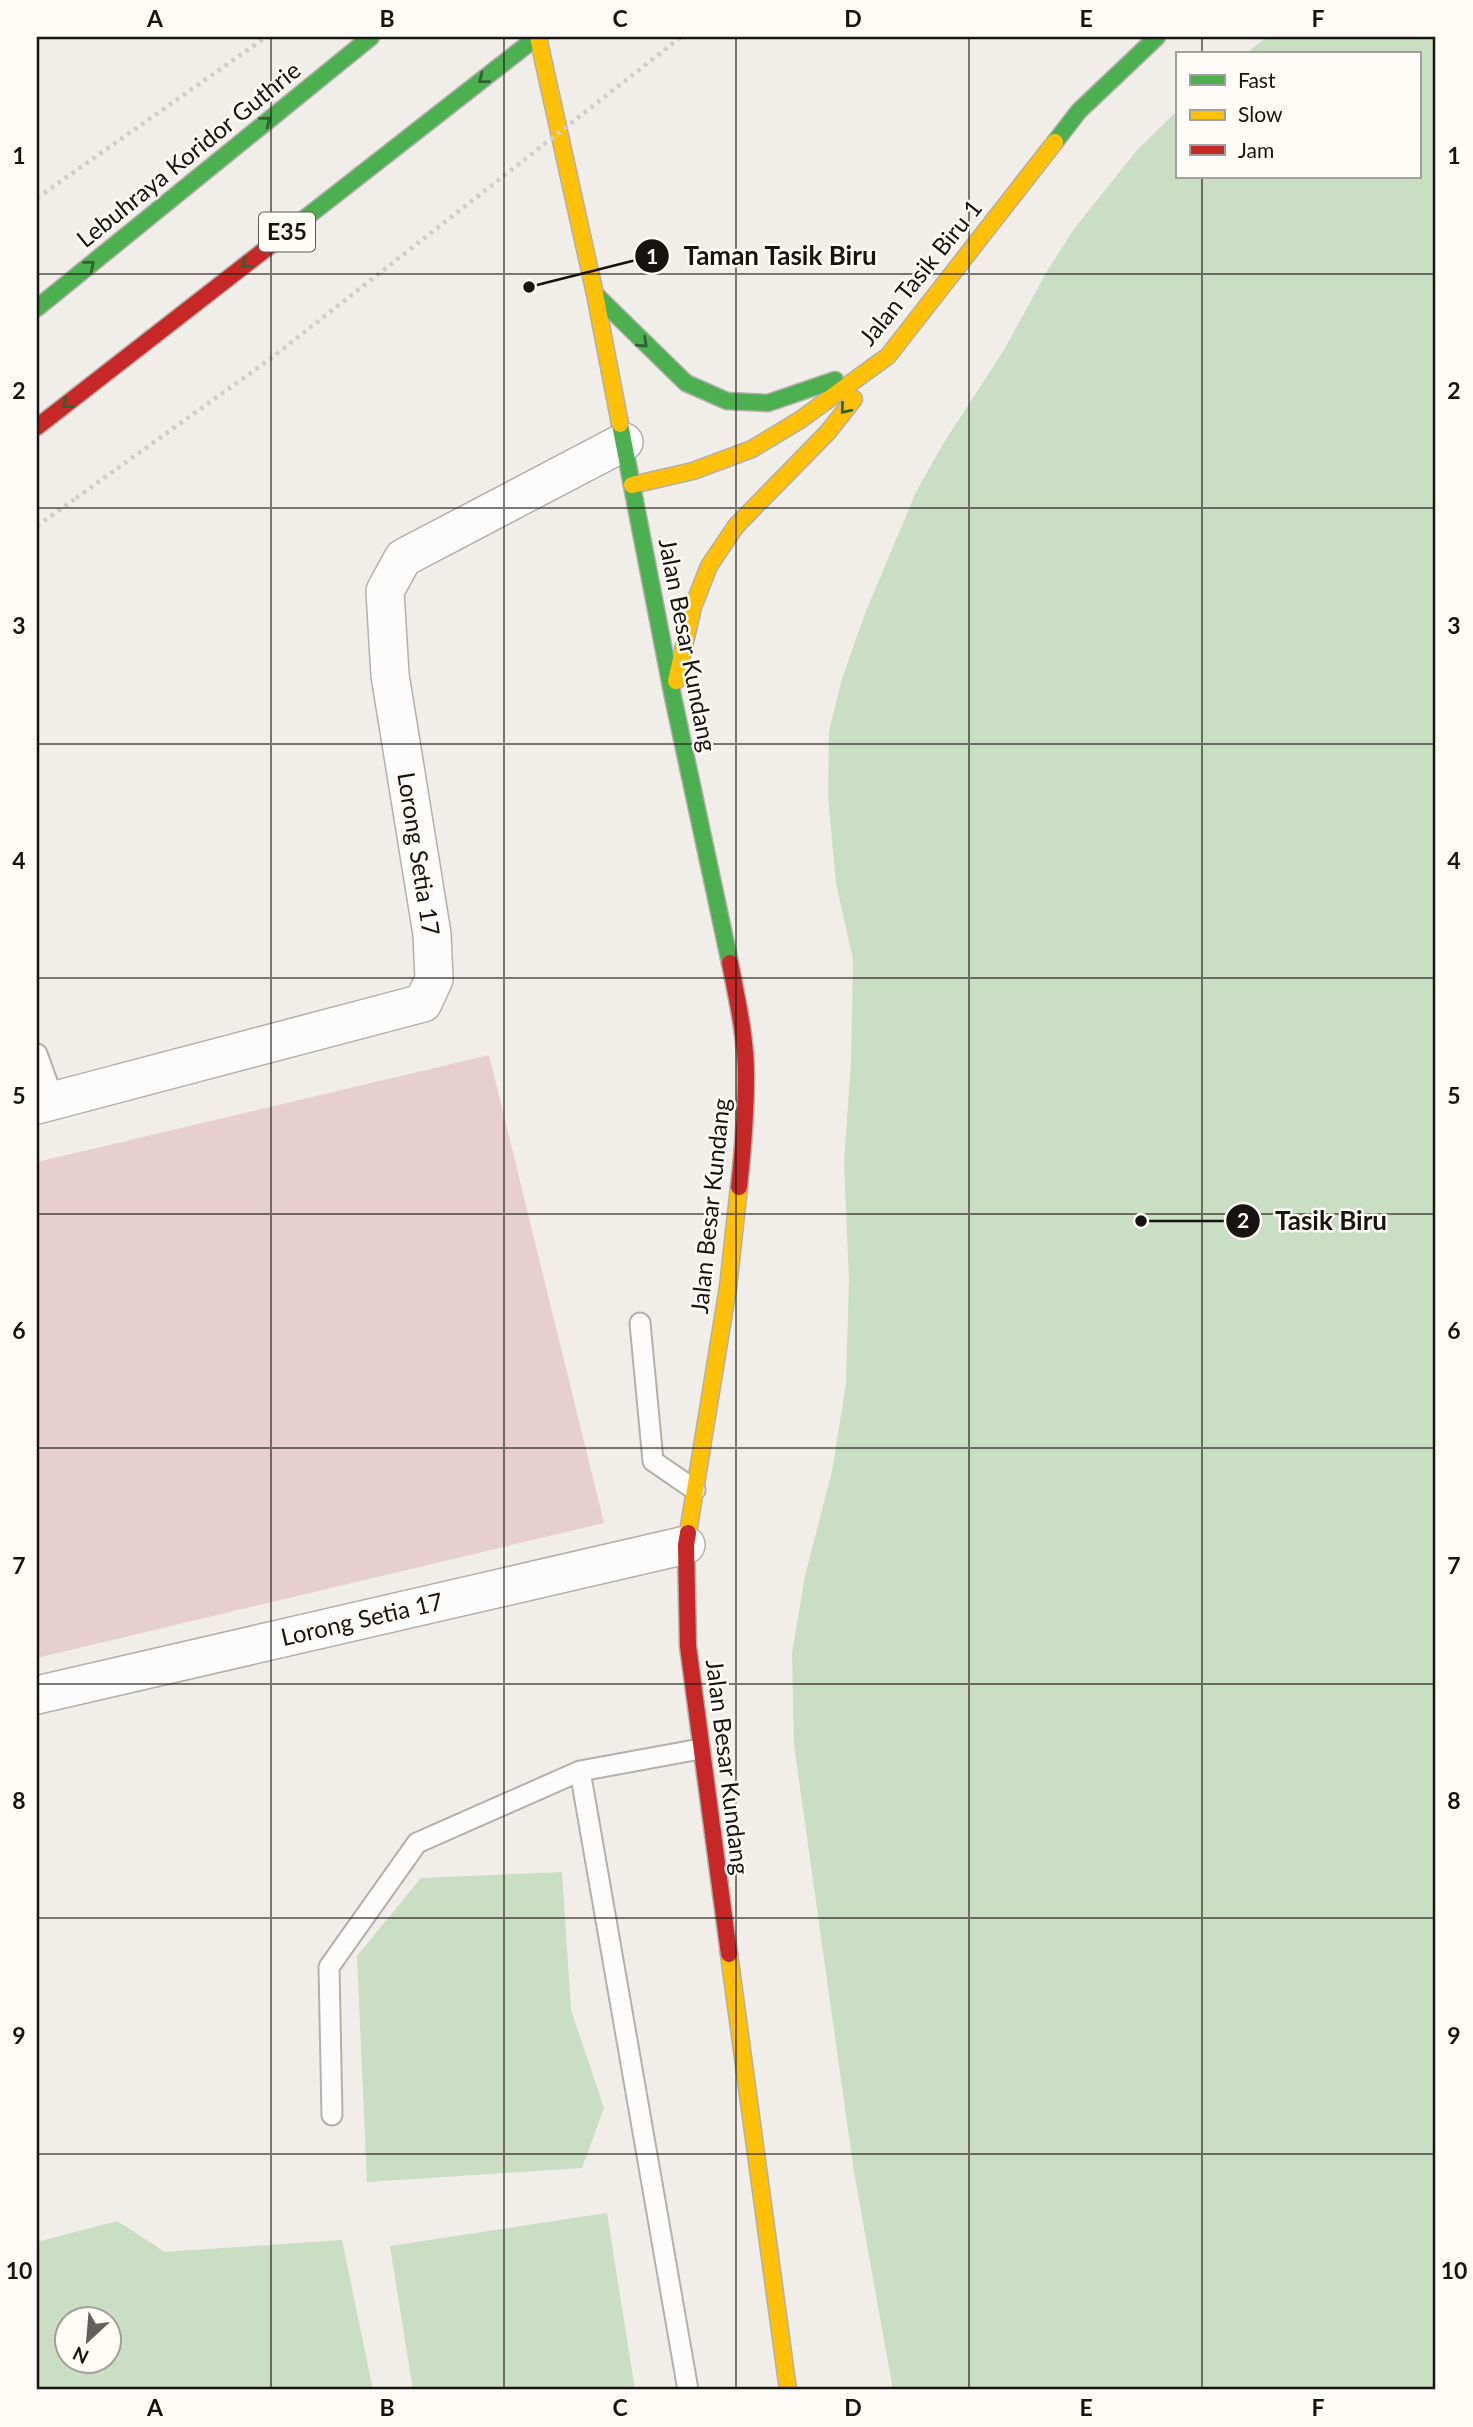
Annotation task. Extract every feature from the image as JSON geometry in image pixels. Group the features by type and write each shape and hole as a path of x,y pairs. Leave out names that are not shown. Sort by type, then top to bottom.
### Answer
{"main road":[{"name":"Lebuhraya Koridor Guthrie","path":"37,308 371,37"},
{"name":"Jalan Besar Kundang","path":"538,37 595,294 673,697 737,998 746,1072 744,1140 728,1287 686,1545 688,1646 788,2390"},
{"name":"E35","path":"37,427 538,37"},
{"name":"Jalan Tasik Biru 1","path":"632,485 692,471 752,449 800,420 888,356 1079,111 1157,37"},
{"path":"595,294 686,383 727,401 768,403 826,384 888,356"},
{"path":"673,697 693,607 709,566 736,526 828,432 888,356"}],"street":[{"name":"Lorong Setia 17","path":"45,1103 423,1003 434,979 432,934 390,675 385,591 403,558 624,442"},
{"name":"Lorong Setia 17","path":"37,1695 686,1545"}],"lane":[{"path":"37,1054 45,1103"},
{"path":"640,1323 653,1461 695,1490"},
{"path":"332,2115 328,1967 417,1843 580,1770 701,1749"},
{"path":"580,1770 688,2390"}],"path":[{"path":"37,198 266,37"},
{"path":"37,526 270,359 681,37"}],"shaded area":[{"path":"1267,37 1436,37 1436,2390 893,2390 854,2172 794,1745 792,1653 805,1576 832,1471 846,1384 849,1280 844,1162 851,1062 853,959 836,883 828,796 829,731 842,679 864,616 916,492 943,444 1004,350 1046,273 1074,229 1138,149 1176,112 1176,178 1420,178 1420,52 1248,52"},
{"path":"489,1055 604,1523 37,1658 37,1162"},
{"path":"562,1872 571,2010 604,2108 582,2168 367,2182 357,1956 421,1878"},
{"path":"607,2213 635,2390 413,2390 390,2246"},
{"path":"117,2221 165,2252 342,2240 373,2390 37,2390 37,2242"}],"traffic: fast":[{"path":"37,308 371,37"},
{"path":"276,241 537,37"},
{"path":"1055,142 1079,111 1157,37"},
{"path":"595,294 686,383 727,401 768,403 835,380"},
{"path":"620,424 673,697 730,963"}],"traffic: slow":[{"path":"538,37 595,294 620,424"},
{"path":"632,485 693,471 752,449 800,420 888,356 1055,142"},
{"path":"676,681 693,607 709,566 736,526 828,432 854,399"},
{"path":"688,1533 728,1287 739,1187"},
{"path":"729,1954 788,2390"}],"traffic: jam":[{"path":"37,427 276,241"},
{"path":"730,963 746,1061 745,1117 739,1187"},
{"path":"688,1533 688,1646 729,1954"}],"place":[{"name":"Taman Tasik Biru","path":"529,287"},
{"name":"Tasik Biru","path":"1141,1221"}]}
